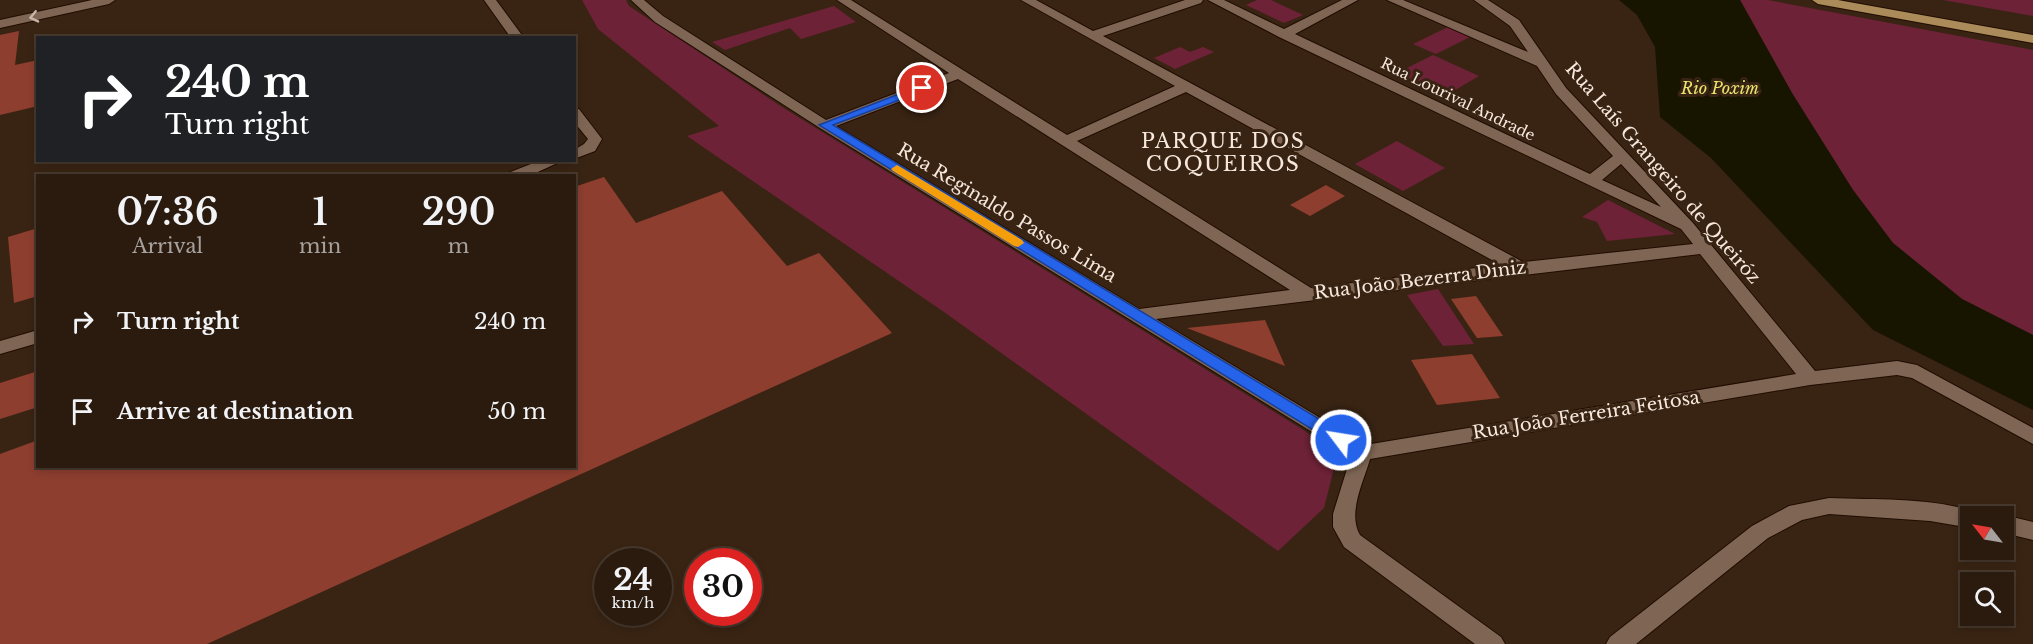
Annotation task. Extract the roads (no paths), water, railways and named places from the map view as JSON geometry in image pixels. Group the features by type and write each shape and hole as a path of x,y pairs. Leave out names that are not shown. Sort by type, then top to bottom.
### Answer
{"main road":[{"path":"1818,0 2033,39"},
{"path":"1872,0 2033,28"}],"street":[{"path":"0,24 109,0"},
{"path":"490,0 517,36"},
{"name":"Rua Reginaldo Passos Lima","path":"637,0 659,19 825,125 1362,453"},
{"path":"843,0 1307,293"},
{"path":"1027,0 1520,268"},
{"path":"1094,35 1197,0"},
{"name":"Rua Lourival Andrade","path":"1214,0 1688,226"},
{"path":"1284,34 1353,0"},
{"path":"1393,0 1500,30 1544,64"},
{"name":"Rua Laís Grangeiro de Queiróz","path":"1480,0 1500,30 1544,64 1561,91 1688,226 1810,378"},
{"path":"825,125 961,73"},
{"path":"1066,141 1187,86"},
{"path":"576,115 595,139 593,145 576,154"},
{"path":"1591,181 1622,156"},
{"path":"518,174 552,162"},
{"name":"Rua João Bezerra Diniz","path":"1136,315 1307,293 1705,248"},
{"path":"0,348 36,337"},
{"name":"Rua João Ferreira Feitosa","path":"1362,453 1810,378 1896,368 1917,372 2033,437"},
{"path":"1362,453 1344,514 1344,527 1352,540 1493,644"},
{"path":"1617,644 1760,532 1797,512 1828,506 1930,512 1960,517"},
{"path":"2014,526 2033,531"}],"water":[{"name":"Rio Poxim","path":"1619,0 1740,0 1792,93 1853,190 1893,243 1962,299 2033,335 2033,410 1873,330 1711,158 1660,117 1655,47 1637,15"}],"district":[{"name":"PARQUE DOS COQUEIROS","path":"1223,152"}]}
